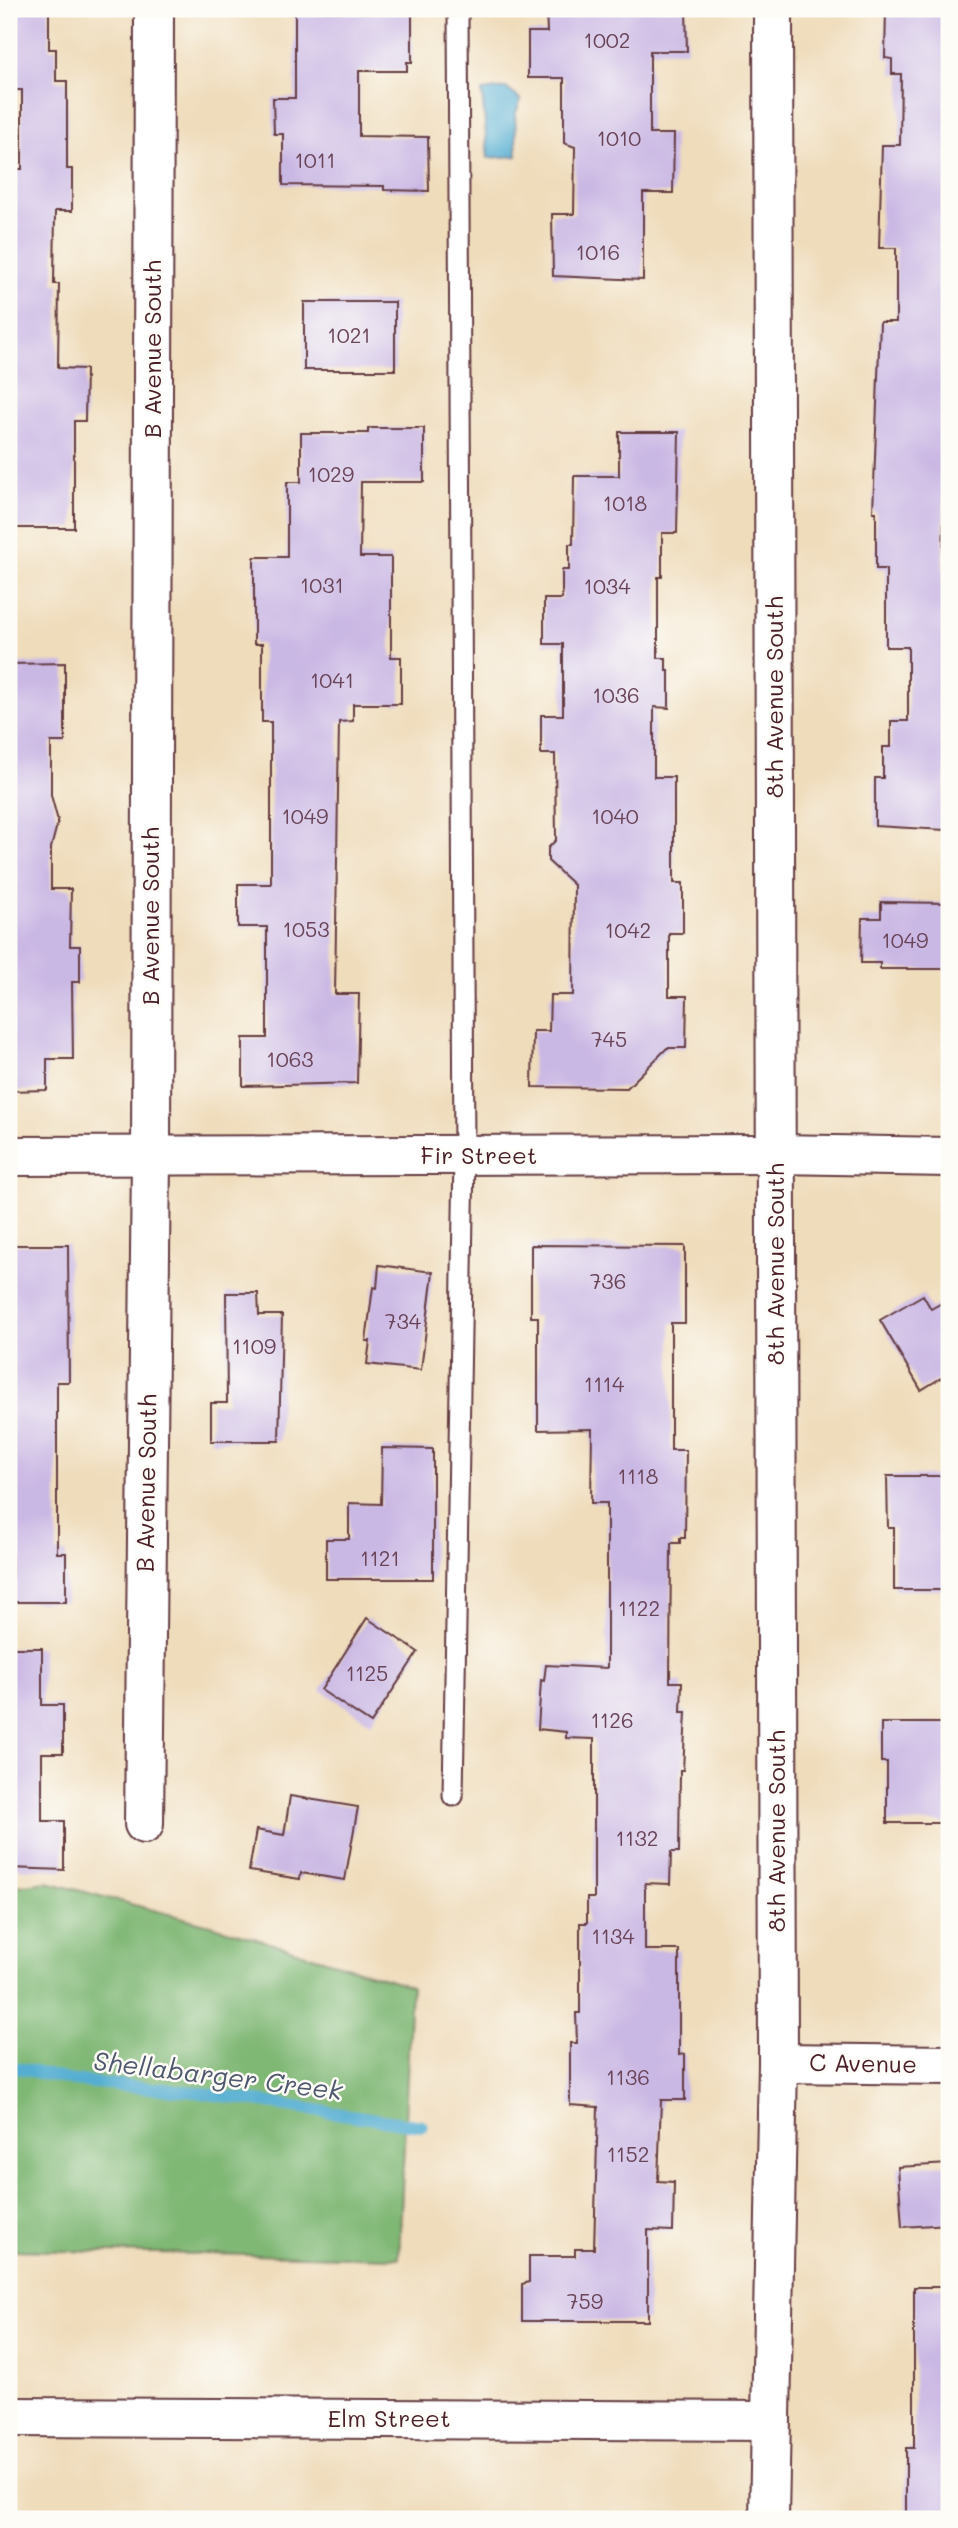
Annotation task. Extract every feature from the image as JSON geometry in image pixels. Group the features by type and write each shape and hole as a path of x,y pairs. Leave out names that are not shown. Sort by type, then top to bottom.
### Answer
{"street":[{"name":"B Avenue South","path":"144,1824 151,1158 154,9"},
{"name":"8th Avenue South","path":"769,2519 778,2063 773,9"},
{"name":"Fir Street","path":"9,1156 151,1158 776,1154 949,1157"},
{"name":"C Avenue","path":"778,2063 949,2065"},
{"name":"Elm Street","path":"9,2417 770,2421"}],"lane":[{"path":"453,1796 464,1156 458,9"}],"green space":[{"path":"47,1882 214,1926 411,1986 399,2258 9,2250 9,1887"}],"water":[{"path":"506,88 521,100 515,115 517,156 488,158 482,91"}],"building":[{"path":"9,9 49,9 49,49 56,49 56,81 67,81 67,169 72,169 72,211 55,211 54,284 59,284 58,368 86,369 85,421 74,421 74,528 9,528 9,169 22,169 22,90 9,90"},
{"path":"546,9 686,9 687,51 650,51 650,134 674,134 673,193 643,193 643,280 553,276 552,214 574,214 575,147 564,143 564,78 528,78 528,32 547,32"},
{"path":"886,9 949,9 949,489 944,489 943,599 949,599 949,775 945,775 945,830 875,826 875,778 883,778 883,747 891,747 891,721 908,721 908,647 886,647 886,569 876,569 876,512 873,512 880,322 896,322 896,248 879,248 882,145 900,145 901,74 892,74 892,59 885,58"},
{"path":"295,10 412,14 412,62 407,62 407,71 359,71 359,136 428,137 429,191 384,190 384,186 283,185 283,134 274,134 273,98 295,98"},
{"path":"304,302 395,302 395,370 304,370"},
{"path":"368,428 424,428 424,482 361,482 360,557 391,557 391,657 401,657 401,704 353,704 353,721 339,722 335,994 359,994 357,1083 243,1086 243,1038 267,1038 267,927 238,927 238,884 271,884 271,722 262,722 262,644 254,644 254,557 287,557 287,482 301,482 301,433 368,433"},
{"path":"619,432 679,432 677,533 662,533 662,577 658,577 658,658 666,658 666,671 669,671 669,708 654,707 654,777 674,777 674,883 683,883 683,933 669,933 669,996 687,996 686,1048 667,1048 627,1088 532,1087 533,1031 549,1031 550,995 573,995 574,885 548,861 548,848 556,840 555,754 541,754 541,715 563,715 563,644 544,644 544,599 562,599 562,570 569,570 569,544 573,544 574,476 619,476"},
{"path":"65,663 65,742 51,742 51,795 58,821 51,848 51,889 71,889 70,946 80,946 80,982 72,982 73,1059 47,1059 47,1090 9,1091 9,664"},
{"path":"881,902 949,903 949,969 880,969 880,963 861,963 862,918 881,918"},
{"path":"9,1245 68,1245 69,1382 57,1382 57,1553 66,1553 66,1602 12,1602"},
{"path":"531,1245 685,1246 685,1323 671,1323 671,1450 686,1450 685,1538 680,1538 680,1543 671,1543 670,1682 682,1682 681,1712 686,1712 683,1770 680,1770 679,1852 671,1852 670,1884 645,1883 645,1950 679,1950 679,2055 685,2054 685,2100 661,2100 658,2181 674,2182 673,2231 648,2230 648,2321 522,2321 522,2284 529,2282 529,2256 575,2256 575,2249 594,2249 598,2107 570,2105 570,2043 577,2043 576,2013 580,2013 580,1923 587,1923 587,1898 594,1898 594,1739 566,1738 566,1732 538,1729 541,1680 544,1681 546,1665 607,1668 607,1503 591,1503 592,1429 538,1430 538,1317 531,1317"},
{"path":"379,1265 433,1272 421,1370 367,1364 370,1341 366,1341 373,1287 377,1288"},
{"path":"226,1293 258,1293 259,1315 282,1315 279,1441 211,1441 211,1403 227,1403"},
{"path":"923,1295 931,1309 949,1299 949,1373 921,1390 880,1320"},
{"path":"382,1448 433,1449 433,1579 326,1579 326,1539 349,1539 349,1503 381,1504"},
{"path":"887,1476 949,1476 949,1590 894,1590 894,1528 888,1528"},
{"path":"367,1618 418,1652 371,1723 321,1690"},
{"path":"9,1648 42,1648 42,1705 63,1705 63,1753 42,1753 42,1821 64,1821 64,1870 9,1868"},
{"path":"881,1723 949,1723 949,1823 887,1823 887,1762 881,1762"},
{"path":"290,1796 358,1807 345,1880 301,1873 300,1879 249,1871 256,1830 284,1835"},
{"path":"949,2164 949,2224 902,2227 898,2167"},
{"path":"914,2287 949,2287 949,2519 906,2519 906,2448 914,2448"}],"waterway":[{"name":"Shellabarger Creek","path":"9,2066 73,2081 196,2092 422,2126"}]}
